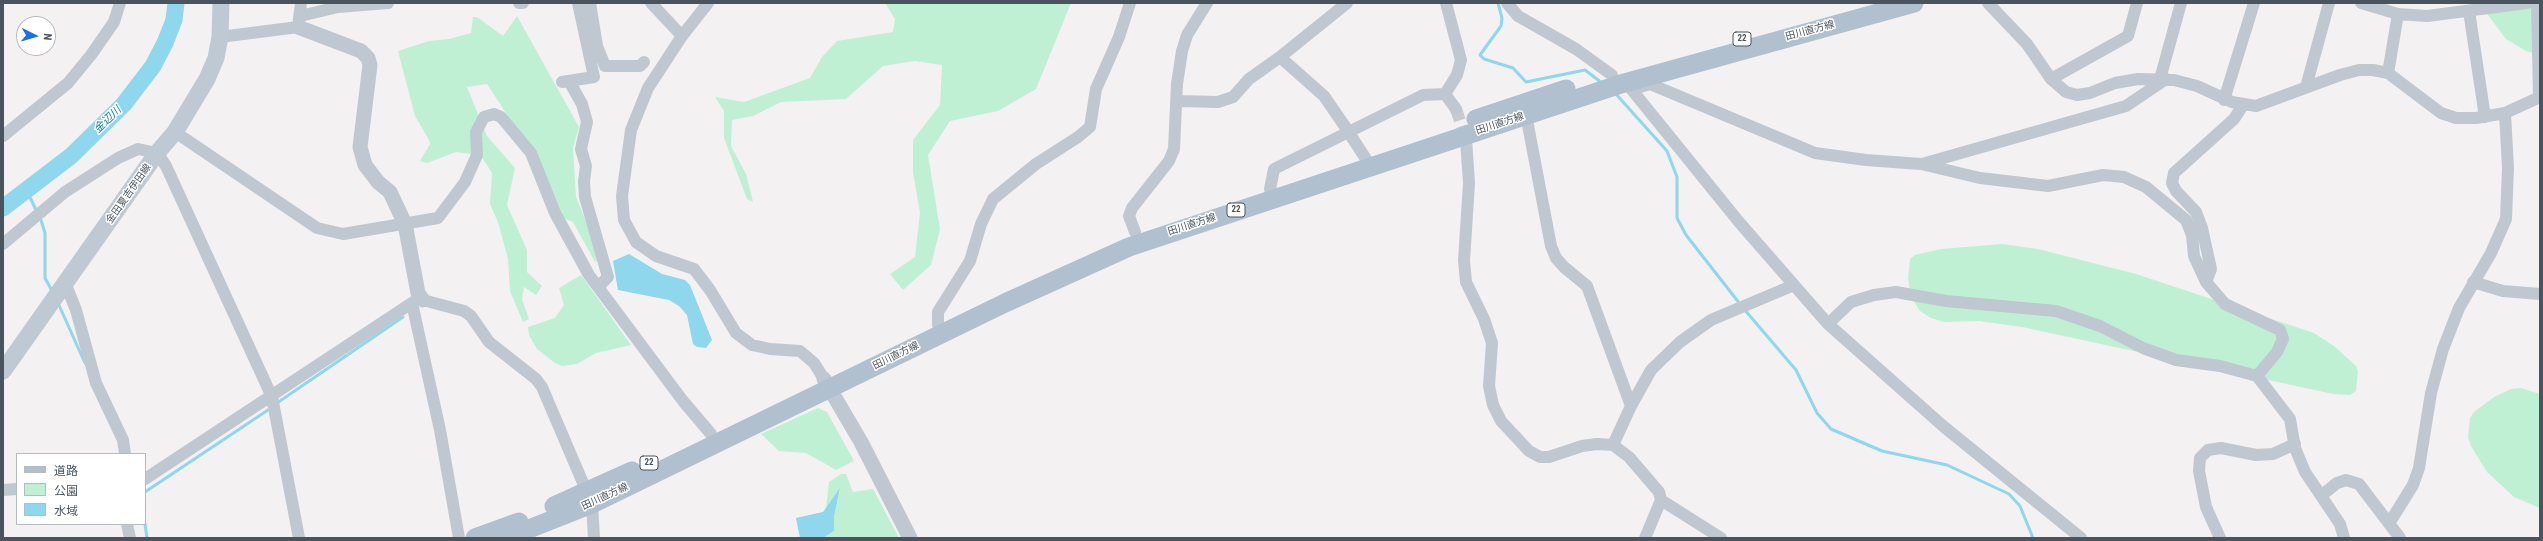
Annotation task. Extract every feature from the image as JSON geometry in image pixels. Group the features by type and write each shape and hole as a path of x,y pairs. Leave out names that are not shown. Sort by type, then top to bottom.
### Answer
{"main road":[{"name":"金田夏吉伊田線","path":"3,371 66,285 157,153 175,132 207,79 216,58 220,37 221,3"},
{"name":"田川直方線","path":"475,538 590,498 711,434 827,384 1002,290 1136,232 1366,159 1523,102 1612,75 1872,3"},
{"name":"田川直方線","path":"506,538 827,384 1129,247 1180,228 1621,84 1914,3"}],"street":[{"path":"3,136 68,82 91,55 114,22 120,3"},
{"path":"299,22 301,3"},
{"path":"220,37 299,22 338,7 388,3"},
{"path":"578,3 594,77 565,82 582,104 587,122 581,149 586,166 584,181 585,197 608,277 598,287"},
{"path":"590,3 597,46 605,66 640,66 644,62"},
{"path":"651,3 682,36"},
{"path":"708,3 682,36 648,88 632,130 622,196 624,220 636,242 656,256 694,269 710,290 736,333 752,345 800,352 814,363 861,442 910,538"},
{"path":"938,325 938,312 970,261 981,224 993,199 1036,164 1078,137 1090,127 1096,89 1119,37 1130,3"},
{"path":"1136,232 1129,216 1132,208 1170,161 1174,149 1179,68 1187,35 1207,3"},
{"path":"1178,101 1218,102 1234,97 1248,79 1280,57 1347,3"},
{"path":"1445,94 1457,75 1461,60 1446,3"},
{"path":"1507,3 1518,16 1576,49 1612,75"},
{"path":"1988,3 2027,44 2051,79 2066,92 2077,95 2090,93 2115,83 2163,79 2197,86 2224,100 2242,105 2266,104 2306,87 2359,70 2373,70 2388,73 2441,113 2456,118 2485,117 2505,112 2540,98 2537,3"},
{"path":"2051,79 2128,36 2137,3"},
{"path":"1921,164 2126,106 2163,79 2181,3"},
{"path":"2224,100 2254,3"},
{"path":"2306,87 2329,3"},
{"path":"2368,4 2398,14 2439,9 2469,11 2502,5 2527,3"},
{"path":"2469,11 2485,117"},
{"path":"2388,73 2398,14"},
{"path":"299,22 362,51 368,58 370,65 360,147 365,165 378,182 390,192 405,224 459,538"},
{"path":"1280,57 1324,96 1366,159"},
{"path":"1645,538 1661,500 1659,492 1634,462 1613,445 1582,446 1549,457 1540,457 1529,451 1501,421 1493,406 1489,386 1492,343 1484,319 1466,282 1464,261 1469,183 1467,142 1527,120 1650,84 1815,153 1866,160 1921,164 1980,178 2048,186 2103,175 2124,177 2146,186 2186,220 2192,235 2194,256 2206,282 2225,304 2280,330 2283,339 2277,352 2257,376"},
{"path":"1632,90 1739,222 1828,324 1943,426 2081,538"},
{"path":"1445,94 1456,109"},
{"path":"1270,189 1274,169 1423,95 1445,94"},
{"path":"2206,282 2211,268 2202,228 2196,212 2176,191 2172,183 2174,173 2234,118 2242,105"},
{"path":"2390,522 2413,485 2419,468 2431,392 2443,349 2472,282 2491,253 2506,219 2508,168 2505,112"},
{"path":"175,132 317,228 343,234 438,218 465,182 477,156 476,132 484,117 494,114 501,117 530,153 555,213 589,275 683,401 711,434"},
{"path":"1527,120 1551,246 1556,258 1564,267 1587,286 1631,406"},
{"path":"3,244 65,192 118,158 138,149 157,153 166,166 272,397 300,538"},
{"path":"2472,282 2502,290 2540,294"},
{"path":"66,285 76,310 96,383 123,440 125,453"},
{"path":"1613,445 1631,406 1651,370 1680,342 1711,320 1794,285"},
{"path":"1828,324 1851,302 1874,295 1896,292 1946,302 2056,311 2100,326 2143,348 2176,360 2220,366 2257,376 2290,419 2295,444 2305,472 2322,495 2340,524 2344,538"},
{"path":"146,477 272,397 418,300 464,311 472,316 490,342 536,379 542,386 590,498 594,538"},
{"path":"2220,538 2206,508 2199,471 2200,458 2208,450 2221,448 2256,455 2273,454 2295,444"},
{"path":"2322,495 2337,483 2346,480 2359,484 2390,522 2400,538"},
{"path":"3,490 16,489"},
{"path":"1661,500 1721,538"},
{"path":"127,525 130,538"}],"green space":[{"path":"885,3 1071,3 1036,89 998,111 950,121 928,155 940,229 931,265 903,290 890,274 915,257 920,213 913,172 913,140 940,105 942,65 915,61 883,66 846,99 781,102 753,116 732,120 731,146 746,174 753,202 747,199 724,138 724,111 715,97 744,102 810,78 822,57 837,41 893,32 895,19"},
{"path":"2479,3 2540,3 2540,55 2526,51 2506,39"},
{"path":"517,16 579,127 573,148 576,197 601,259 595,262 573,222 561,217 541,167 487,84 467,87 487,136 515,168 507,205 527,250 527,272 542,286 536,295 524,287 522,299 529,319 523,322 510,291 508,259 498,222 490,204 492,173 483,159 470,154 456,152 427,163 420,161 430,144 415,116 398,51 429,41 449,39 471,33 473,17 477,17 503,36"},
{"path":"2002,244 2038,249 2136,274 2314,333 2334,346 2356,366 2358,371 2356,391 2350,395 2333,394 2022,327 1979,321 1944,322 1931,318 1920,311 1911,297 1908,278 1910,259 1915,255 1941,249"},
{"path":"581,275 631,345 596,353 577,364 562,366 555,363 537,349 529,335 528,327 555,318 564,305 559,288"},
{"path":"2521,388 2540,394 2540,508 2514,497 2487,472 2471,446 2468,437 2470,418 2474,412 2494,397 2511,389"},
{"path":"818,408 827,412 854,461 836,470 806,453 779,451 761,434"},
{"path":"841,474 846,474 853,492 873,489 899,538 823,538 834,531 834,517 840,490 826,508 829,482"}],"water":[{"path":"629,254 662,274 685,280 690,285 712,340 706,348 697,347 693,344 687,315 679,306 669,300 618,290 613,261"},
{"path":"840,488 834,517 834,531 823,538 800,538 796,518 823,512"}],"waterway":[{"name":"金辺川","path":"3,208 71,156 124,104 153,66 165,43 174,20 176,3"},
{"path":"1498,3 1502,18 1501,26 1480,55 1484,59 1513,68 1526,82 1585,70 1602,83"},
{"path":"1615,93 1667,151 1677,177 1677,218 1686,235 1740,304"},
{"path":"27,191 37,212"},
{"path":"40,217 45,233 45,278 52,291"},
{"path":"58,303 85,363"},
{"path":"1744,309 1796,370 1817,413 1831,429 1882,451 1947,465 2009,494 2020,506 2033,538"},
{"path":"277,403 403,317"},
{"path":"146,491 271,408"},
{"path":"145,525 147,538"}],"tunnel":[{"path":"1456,109 1466,139"}]}
